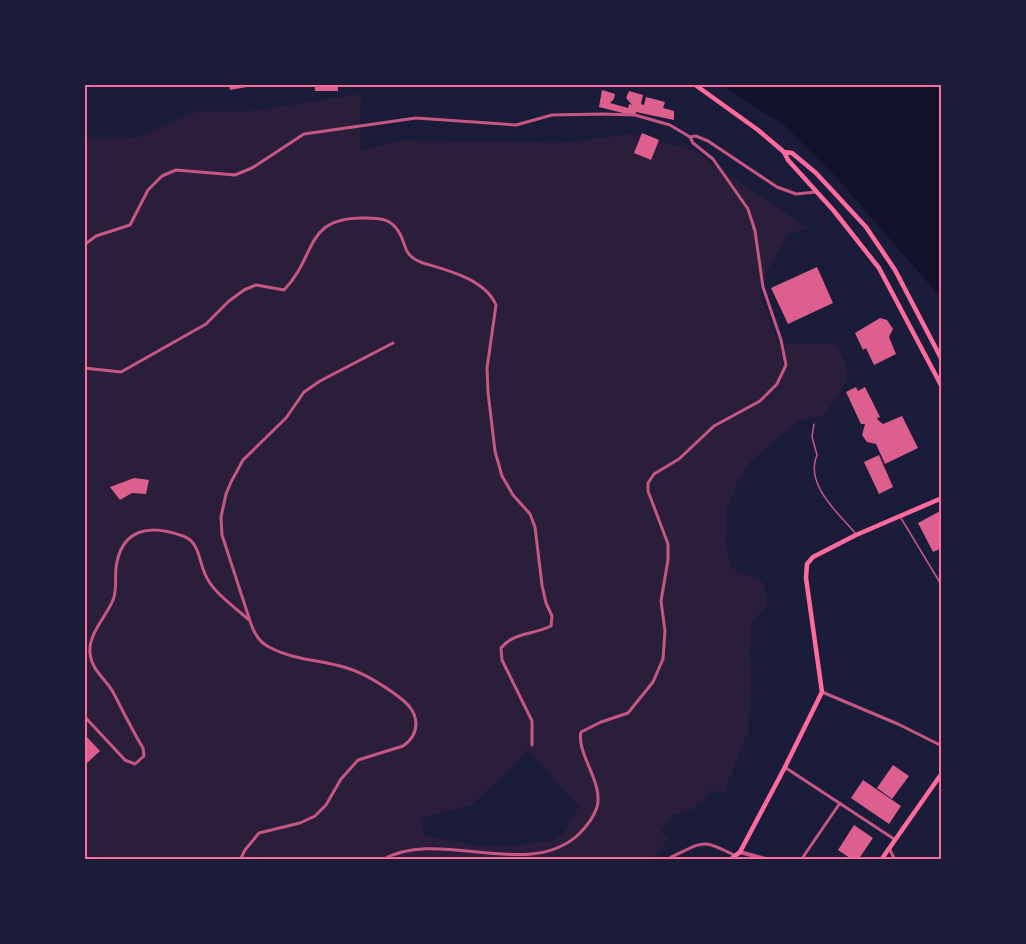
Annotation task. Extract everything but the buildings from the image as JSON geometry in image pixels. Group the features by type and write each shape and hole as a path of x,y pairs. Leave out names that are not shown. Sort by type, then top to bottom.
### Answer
{"main road":[{"path":"694,84 758,130 784,152 797,157 866,227 888,261 942,360"},
{"path":"784,152 788,160 834,211 879,268 942,387"},
{"path":"816,192 826,184"},
{"path":"879,268 888,261"},
{"path":"730,860 737,854 785,767 822,692 806,578 807,564 813,556 942,498"},
{"path":"881,860 942,773"}],"street":[{"path":"84,245 96,236 130,225 148,190 162,176 176,170 235,175 252,168 304,134 416,118 516,125 552,115 635,115 670,125 690,137 693,143 713,159 748,208 755,231 763,287 781,340 786,365 777,384 760,401 714,426 679,459 654,474 648,483 648,491 668,544 668,560 661,601 665,644 660,667 642,698 628,713 581,732 579,740 588,760 598,798 596,810 587,825 567,844 550,850 511,855 444,848 399,853 382,860"},
{"path":"690,137 696,136 708,141 777,187 796,194 816,192"},
{"path":"84,368 121,372 206,324 229,301 244,290 256,285 284,290 296,278 312,242 321,231 334,222 362,218 385,219 397,229 404,249 412,259 464,275 493,297 496,305 488,368 488,392 495,451 502,476 513,495 530,514 535,527 542,585 552,616 551,626 540,632 509,639 501,648 502,660 532,720 532,745"},
{"path":"240,860 245,849 259,833 300,823 315,816 326,805 341,779 358,760 403,746 409,742 416,730 415,714 411,709 369,676 273,650 263,644 255,635 222,535 221,517 226,494 243,460 286,418 304,393 320,381 393,343"},
{"path":"84,716 125,760 135,764 144,756 143,748 112,689 94,667 90,654 91,643 101,619 114,599 116,566 120,552 127,539 136,532 158,530 186,536 195,545 205,574 213,586 250,621"},
{"path":"822,692 898,724 942,746"},
{"path":"785,767 894,839"},
{"path":"801,860 840,802"},
{"path":"671,856 702,843 711,843 737,854 769,860"},
{"path":"889,848 895,860"}],"lane":[{"path":"814,424 812,437 817,455 814,463 820,491 856,535"},
{"path":"901,517 942,586"}],"shaded area":[{"path":"723,84 942,84 942,299 836,177 784,125 725,88"},
{"path":"361,94 360,151 401,140 562,143 632,134 691,149 808,228 787,234 759,288 779,344 834,343 841,354 847,373 842,389 823,416 798,421 749,463 737,483 727,508 725,540 732,568 763,582 767,605 752,622 749,652 751,680 748,731 723,794 711,790 703,804 700,803 693,809 673,815 661,831 668,839 653,860 84,860 84,139 133,139 195,112 253,111","holes":["527,750 579,806 564,833 551,841 509,846 478,846 424,835 420,819 471,805 511,769"]}]}
